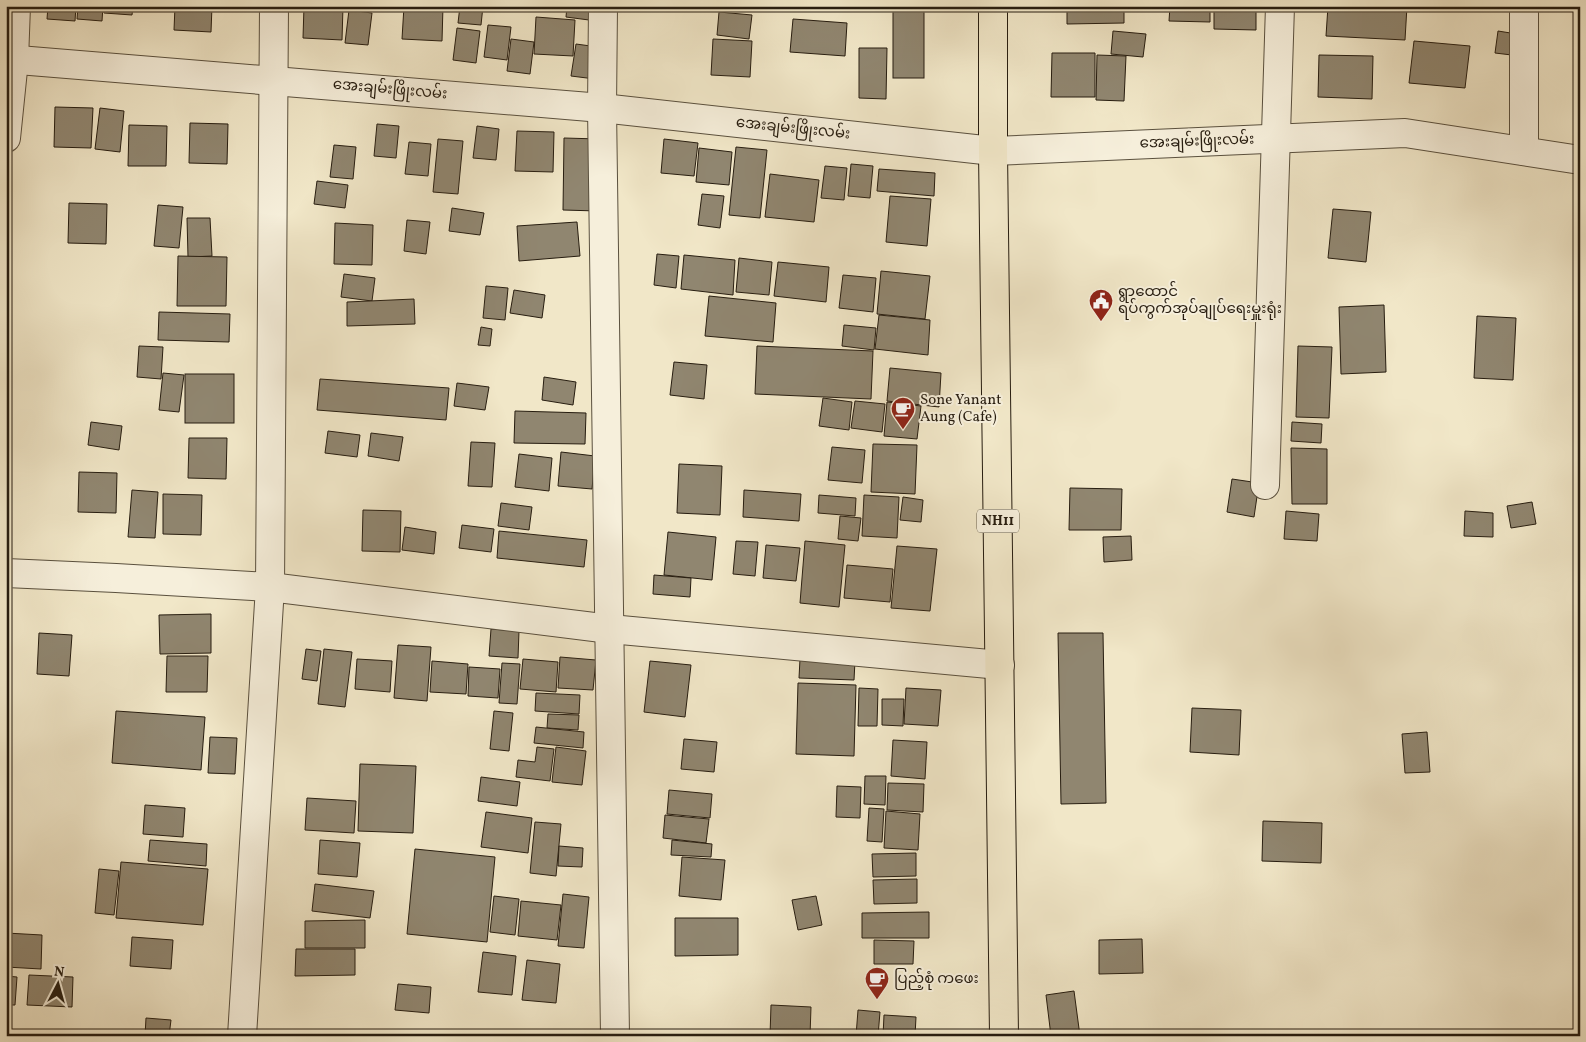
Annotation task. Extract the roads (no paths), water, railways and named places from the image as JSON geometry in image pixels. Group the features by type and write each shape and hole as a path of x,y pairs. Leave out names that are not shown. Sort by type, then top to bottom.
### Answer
{"highway":[{"name":"NH11","path":"992,6 1004,1036"}],"street":[{"path":"6,138 10,59 16,6"},
{"path":"242,1036 270,587 274,6"},
{"path":"602,6 616,1036"},
{"path":"1265,485 1280,6"},
{"path":"1524,6 1524,151"},
{"name":"အေးချမ်းဖြိုးလမ်း","path":"10,59 602,108 993,151 1405,133 1580,160"},
{"path":"6,573 270,587 610,630 1000,666"}],"place":[{"name":"ရွာထောင် ရပ်ကွက်အုပ်ချုပ်ရေးမှူးရုံး","path":"1101,322"},
{"name":"Sone Yanant Aung (Cafe)","path":"903,430"},
{"name":"ပြည့်စုံ ကဖေး","path":"877,1000"}]}
